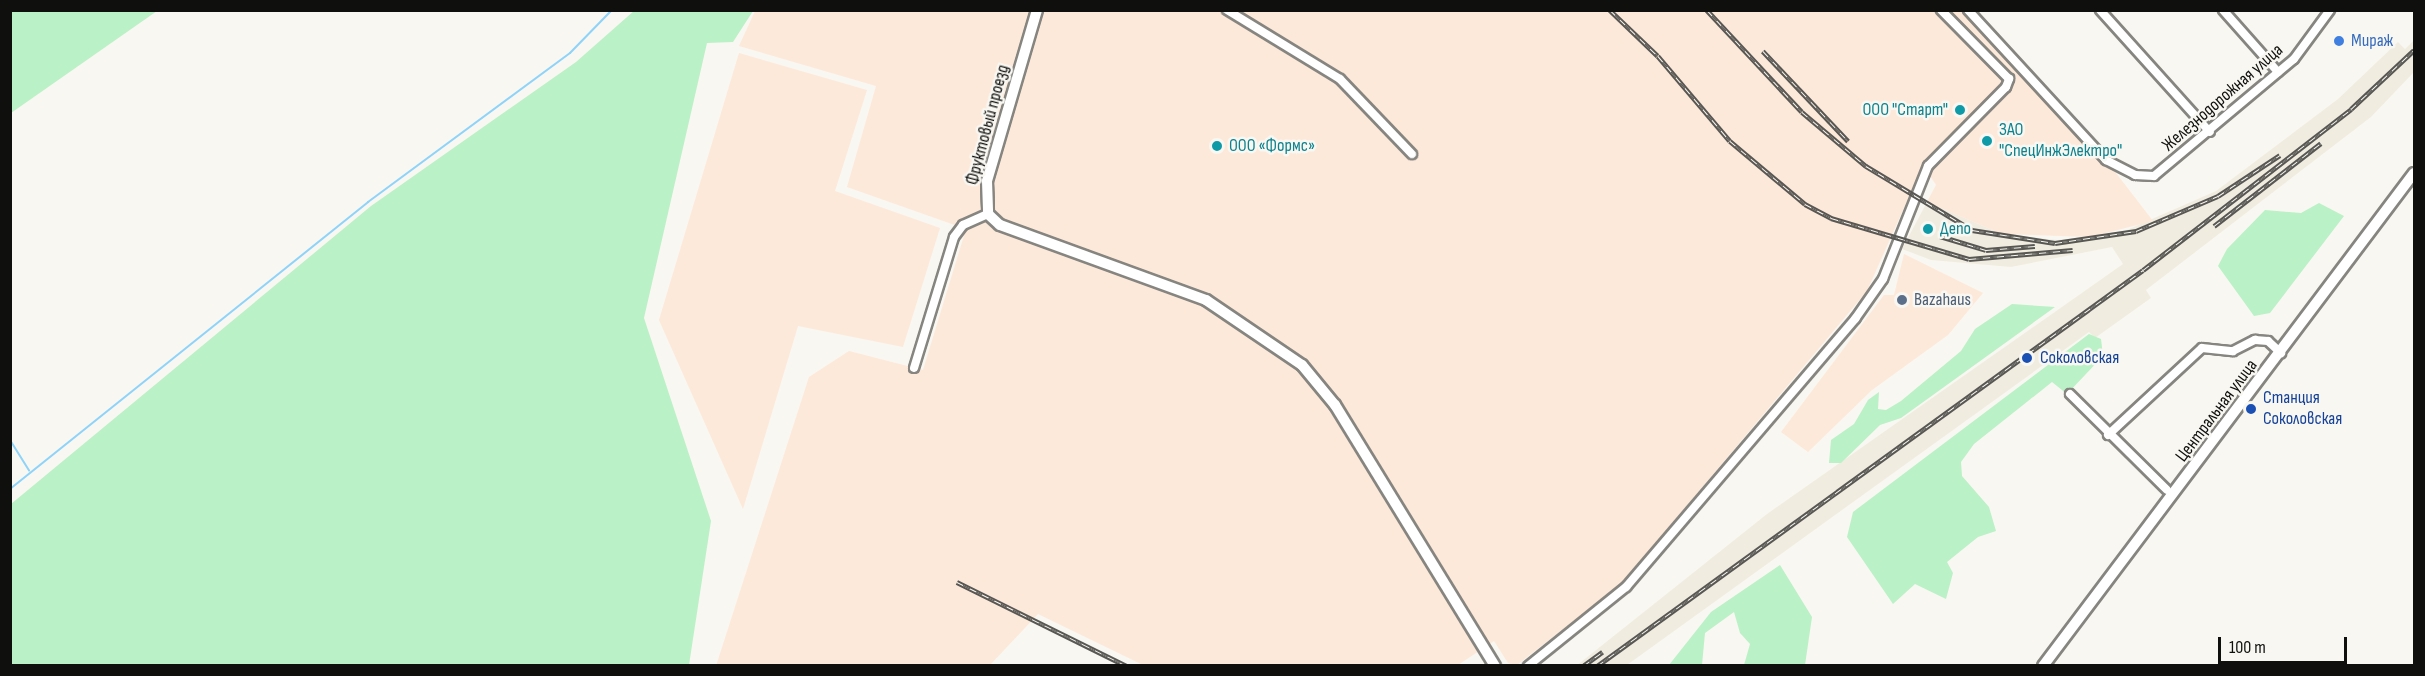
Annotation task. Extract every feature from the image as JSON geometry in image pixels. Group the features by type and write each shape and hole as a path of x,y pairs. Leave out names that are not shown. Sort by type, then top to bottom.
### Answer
{"street":[{"name":"Фруктовый проезд","path":"988,214 987,181 1036,10"},
{"path":"1227,10 1340,79 1412,154"},
{"path":"1528,666 1626,587 1855,319 1883,279 1914,198 1940,150 2009,79 1941,10"},
{"name":"Железнодорожная улица","path":"1968,10 2119,168 2154,177 2210,132 2278,72 2330,10"},
{"path":"2100,10 2210,132"},
{"path":"2223,10 2278,72"},
{"name":"Центральная улица","path":"2043,666 2415,173"},
{"path":"914,368 954,237 963,225 988,214 1000,225 1206,300 1302,365 1335,405 1495,666"},
{"path":"2108,435 2202,348 2233,351 2255,340 2268,341 2281,353"},
{"path":"2070,394 2108,435 2145,462 2168,489"}],"shaded area":[{"path":"755,11 1968,11 2106,160 2153,221 2090,237 2002,234 1927,202 1936,185 1923,165 1867,291 1621,584 1517,665 1508,663 1494,641 1458,665 1143,665 1038,614 990,665 716,666 809,377 849,351 923,370 966,229 847,187 876,86 739,46"},
{"name":"Соколовская","path":"2414,40 2414,72 2371,117 2146,290 2151,298 2095,338 2089,332 1627,665 1576,666 1767,514 2123,264 2112,247 2011,267 1931,260 1902,249 1927,202 2002,234 2057,240 2120,233 2216,191 2338,99 2398,42 2405,49"},
{"path":"739,53 867,90 835,191 940,228 903,347 798,326 743,509 659,320"},
{"path":"1904,254 1983,293 1948,335 1872,390 1808,452 1781,432 1884,295 1894,295"}],"green space":[{"path":"11,10 157,10 157,11 11,113"},
{"path":"635,10 753,11 733,42 707,43 644,318 711,521 689,665 11,665 11,504 371,206 576,62"},
{"path":"2319,203 2344,216 2270,313 2254,316 2218,266 2227,249 2265,210 2301,213"},
{"path":"2012,304 2055,307 1901,418 1880,425 1841,463 1829,463 1831,440 1854,424 1868,400 1879,392 1878,409 1886,410 1901,401 1961,351 1975,329"},
{"path":"2089,334 2101,339 2103,356 2067,394 2052,382 1974,444 1961,462 1962,476 1989,507 1996,531 1978,537 1947,562 1953,573 1946,599 1915,584 1893,604 1847,537 1853,512"},
{"path":"1780,565 1812,617 1805,665 1744,665 1750,644 1740,633 1734,612 1705,633 1702,665 1669,665 1711,612"}],"waterway":[{"path":"10,489 368,202 570,53 612,10"},
{"path":"10,440 29,471"}],"railway":[{"path":"1610,10 1658,56 1730,141 1805,204 1831,218 1969,259 2073,250"},
{"path":"1707,10 1802,112 1866,166 1972,230 2055,243 2136,231 2218,196 2280,155"},
{"path":"1597,666 2143,270 2351,109 2414,50"},
{"path":"1763,51 1848,141"},
{"path":"2214,226 2321,143"},
{"path":"1940,236 1986,250 2035,246"},
{"path":"957,582 1127,666"},
{"path":"1583,666 1602,652"}],"place":[{"name":"Мираж","path":"2339,41"},
{"name":"ООО \"Старт\"","path":"1960,110"},
{"name":"ЗАО \"СпецИнжЭлектро\"","path":"1987,141"},
{"name":"ООО «Формс»","path":"1217,146"},
{"name":"Депо","path":"1928,229"},
{"name":"Bazahaus","path":"1902,300"},
{"name":"Соколовская","path":"2027,358"},
{"name":"Станция Соколовская","path":"2251,409"}]}
